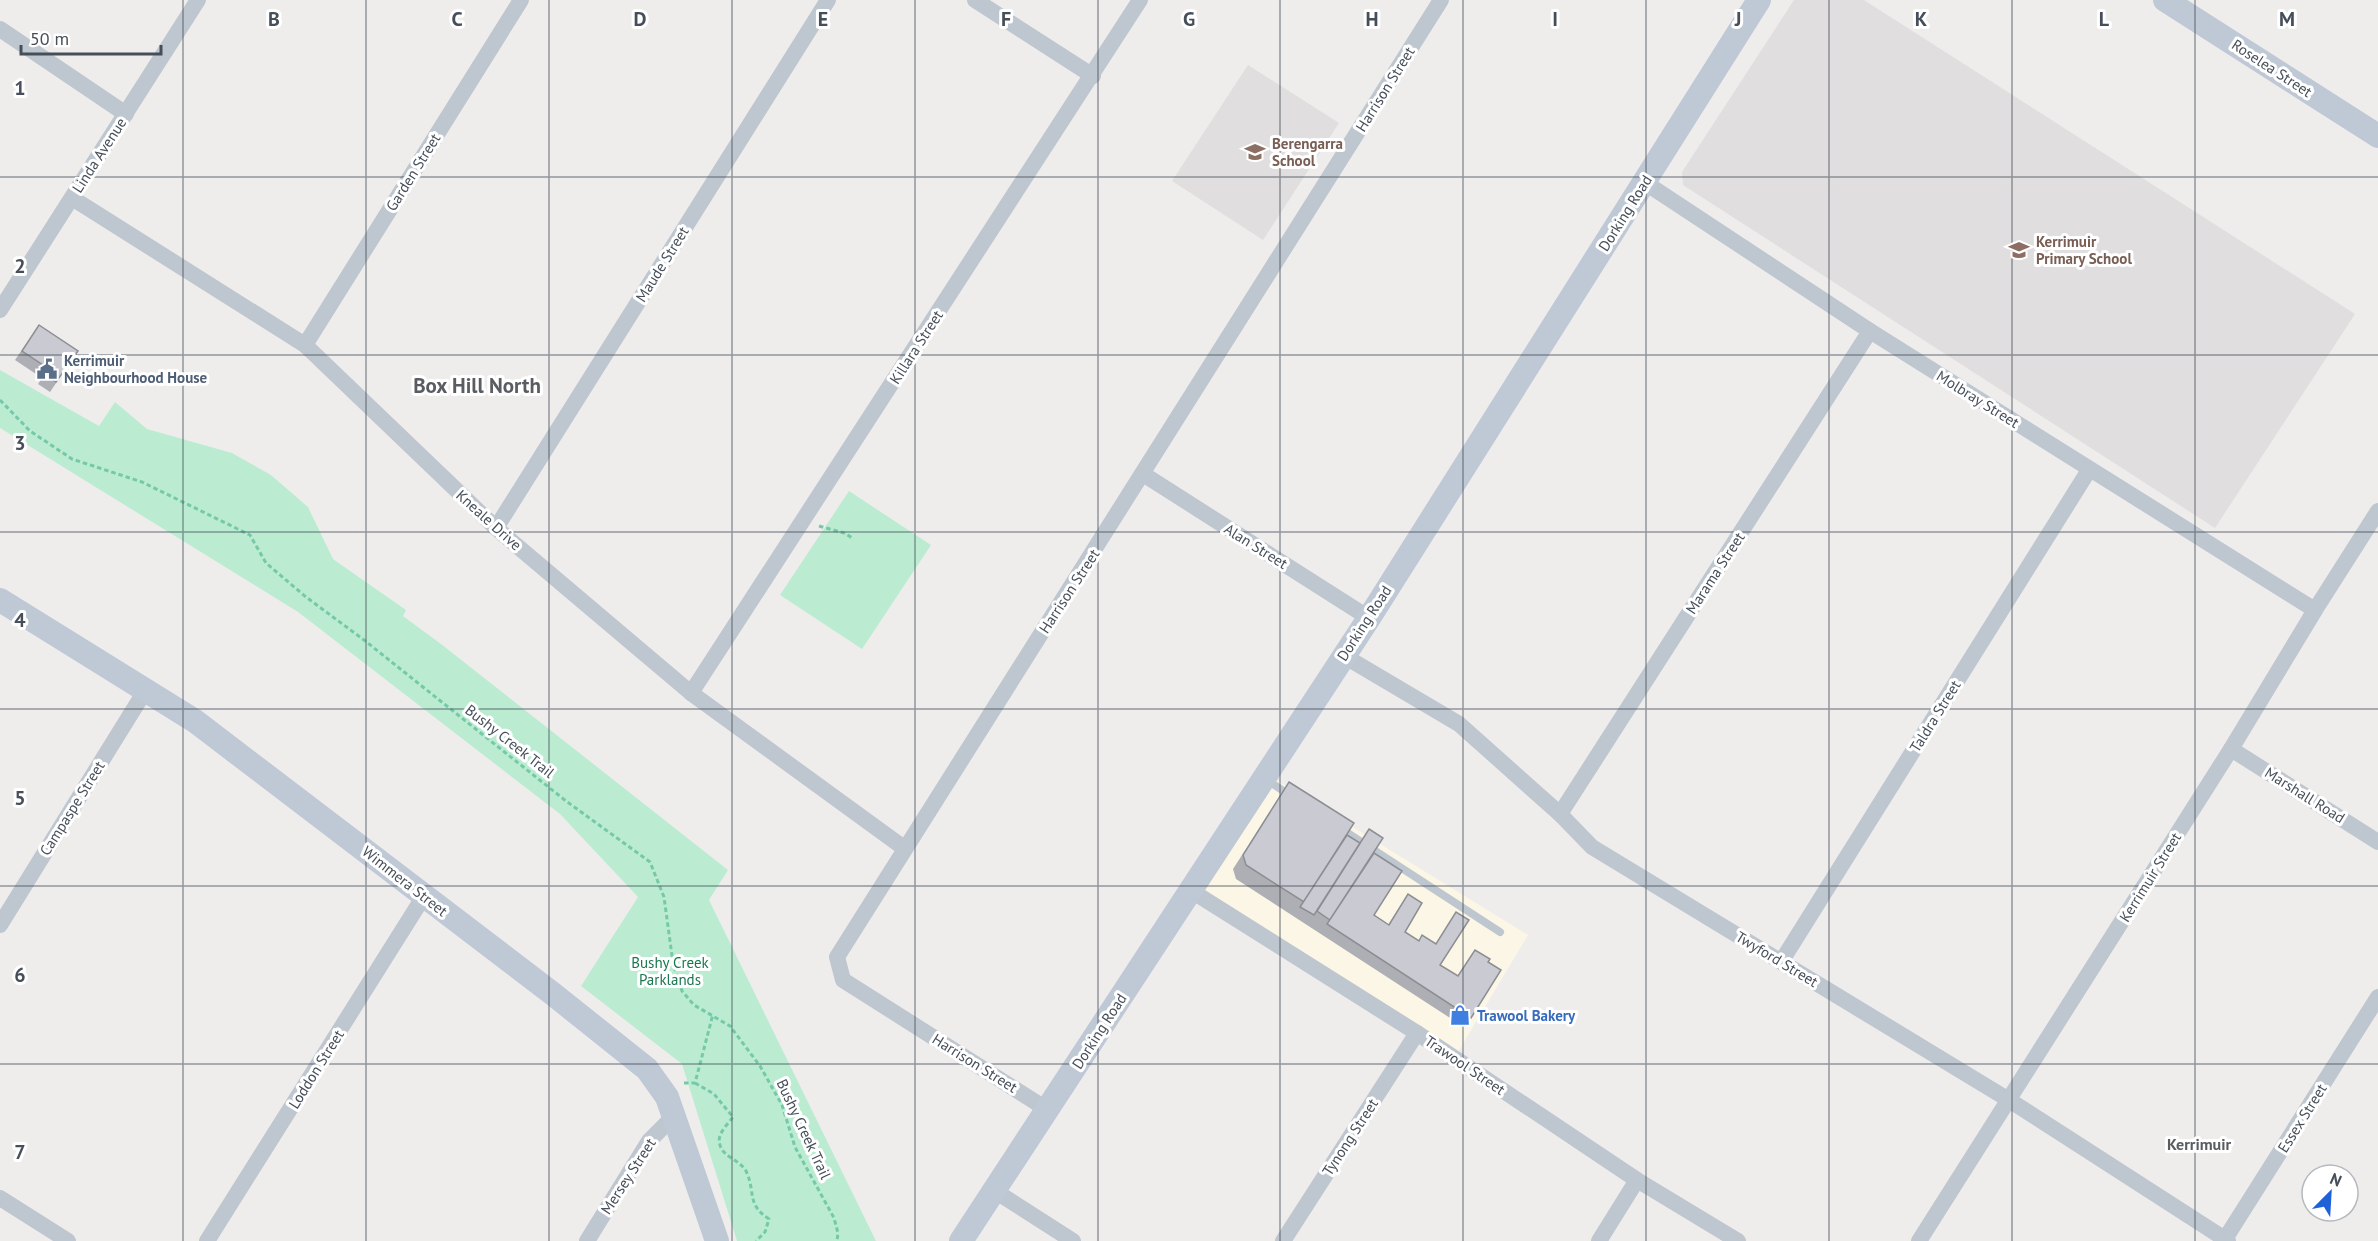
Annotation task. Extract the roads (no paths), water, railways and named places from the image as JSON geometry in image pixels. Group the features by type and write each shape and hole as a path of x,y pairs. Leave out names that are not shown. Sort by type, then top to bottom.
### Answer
{"street":[{"name":"Linda Avenue","path":"0,310 198,0"},
{"name":"Garden Street","path":"305,345 521,0"},
{"name":"Maude Street","path":"496,528 828,0"},
{"path":"975,0 1092,76"},
{"name":"Killara Street","path":"691,693 1140,0"},
{"name":"Harrison Street","path":"1048,1110 843,980 837,957 1441,0"},
{"name":"Dorking Road","path":"961,1241 1369,618 1759,0"},
{"name":"Roselea Street","path":"2165,0 2378,136"},
{"path":"0,29 126,114"},
{"name":"Molbray Street","path":"1644,182 1870,331 2315,610"},
{"name":"Kneale Drive","path":"72,198 305,345 496,528 691,693 904,848"},
{"name":"Marama Street","path":"1560,814 1870,331"},
{"name":"Taldra Street","path":"1781,962 2089,470"},
{"name":"Alan Street","path":"1143,474 1369,618"},
{"name":"Kerrimuir Street","path":"1918,1241 2232,749 2315,610 2378,511"},
{"name":"Wimmera Street","path":"0,600 195,721 553,994 647,1069 667,1097 677,1120 717,1241"},
{"name":"Twyford Street","path":"1344,656 1459,724 1560,814 1592,847 2008,1100 2227,1240"},
{"name":"Campaspe Street","path":"0,925 145,691"},
{"name":"Marshall Road","path":"2232,749 2378,842"},
{"name":"Trawool Street","path":"1190,890 1417,1033 1637,1180 1738,1241"},
{"name":"Loddon Street","path":"207,1241 424,896"},
{"name":"Essex Street","path":"2227,1240 2378,997"},
{"name":"Tynong Street","path":"1283,1241 1417,1033"},
{"name":"Mersey Street","path":"587,1241 649,1141 668,1122 677,1120"},
{"path":"1599,1241 1637,1180"},
{"path":"995,1191 1073,1241"},
{"path":"0,1198 68,1241"}],"lane":[{"path":"1264,779 1303,804"},
{"path":"1333,823 1500,932"}],"place":[{"name":"Berengarra School","path":"1255,152"},
{"name":"Kerrimuir Primary School","path":"2019,250"},
{"name":"Kerrimuir Neighbourhood House","path":"47,369"},
{"name":"Trawool Bakery","path":"1460,1015"}],"district":[{"name":"Box Hill North","path":"477,385"},
{"name":"Kerrimuir","path":"2199,1144"}],"park label":[{"name":"Bushy Creek Parklands","path":"670,970"}]}
